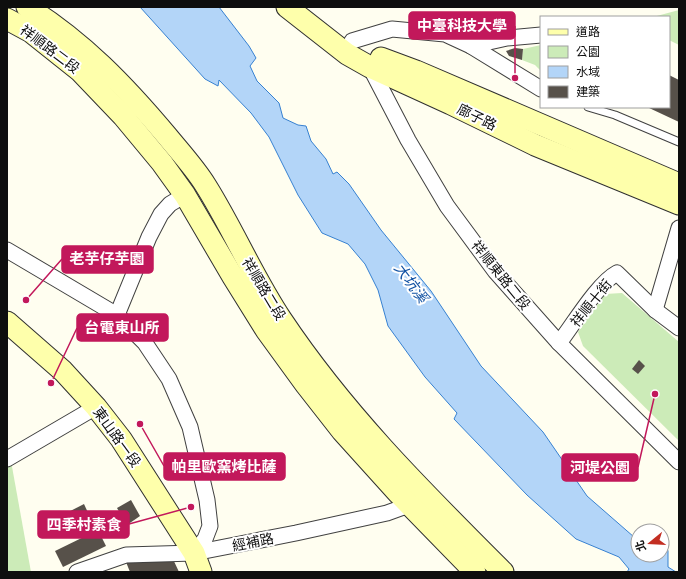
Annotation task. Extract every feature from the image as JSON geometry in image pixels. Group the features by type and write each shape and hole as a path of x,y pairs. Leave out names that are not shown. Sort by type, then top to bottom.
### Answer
{"street":[{"name":"祥順路二段","path":"27,7 45,18 90,53 133,96 191,165 206,185 249,265 281,319 416,499 475,572"},
{"name":"廍子路","path":"287,7 350,48 451,104 535,146 679,204"},
{"name":"廍子路","path":"306,7 324,22 350,48"},
{"name":"祥順路二段","path":"7,19 31,32 80,71 123,116 162,163 185,195 266,330 342,431 416,499 503,572"},
{"path":"350,48 392,30 445,34 471,46 540,89"},
{"path":"471,46 507,38 540,34"},
{"name":"廍子路","path":"374,62 416,71 679,184"},
{"name":"祥順東路二段","path":"374,62 408,140 447,206 495,271 559,343 679,462"},
{"path":"117,315 149,237 161,214 170,204 185,195"},
{"path":"655,310 679,228"},
{"path":"7,250 117,315 146,343 170,379 190,428 207,500 210,526 197,563"},
{"name":"祥順十街","path":"559,343 599,289 611,276 617,273 655,310 679,328"},
{"name":"東山路一段","path":"7,322 63,372 96,407 121,439 197,563"},
{"path":"7,459 96,407"},
{"name":"經補路","path":"77,572 126,555 197,563 386,513 416,499"}],"lane":[{"path":"591,108 615,115 679,142"}],"green space":[{"path":"679,10 679,45 670,40 670,16 657,16"},
{"path":"540,45 540,70 535,65 522,60 523,49"},
{"path":"622,293 679,342 679,441 583,346 578,332 605,294"},
{"path":"7,446 9,450 31,572 7,572"}],"water":[{"name":"大坑溪","path":"140,7 219,7 249,46 256,58 250,66 257,81 279,103 283,118 298,125 306,126 311,141 326,159 333,174 337,172 349,184 381,230 431,291 481,366 543,432 587,496 630,534 630,563 668,563 668,567 676,572 627,572 629,569 619,557 576,539 527,495 454,419 457,413 425,377 388,326 378,290 365,264 348,244 322,233 298,195 269,137 251,113 219,80 218,86 205,79"}],"building":[{"path":"515,48 523,49 522,60 509,56 506,51"},
{"path":"670,76 679,80 679,122 649,108 670,108"},
{"path":"639,360 645,366 638,374 632,369"},
{"path":"131,500 140,516 127,525 117,508"},
{"path":"84,504 90,517 53,536 47,523"},
{"path":"98,530 106,546 63,567 55,551"},
{"path":"172,557 179,572 130,572 126,562"}],"place":[{"name":"中臺科技大學","path":"515,78"},
{"name":"老芋仔芋園","path":"26,300"},
{"name":"台電東山所","path":"51,383"},
{"name":"河堤公園","path":"655,394"},
{"name":"帕里歐窯烤比薩","path":"140,424"},
{"name":"四季村素食","path":"191,507"}]}
